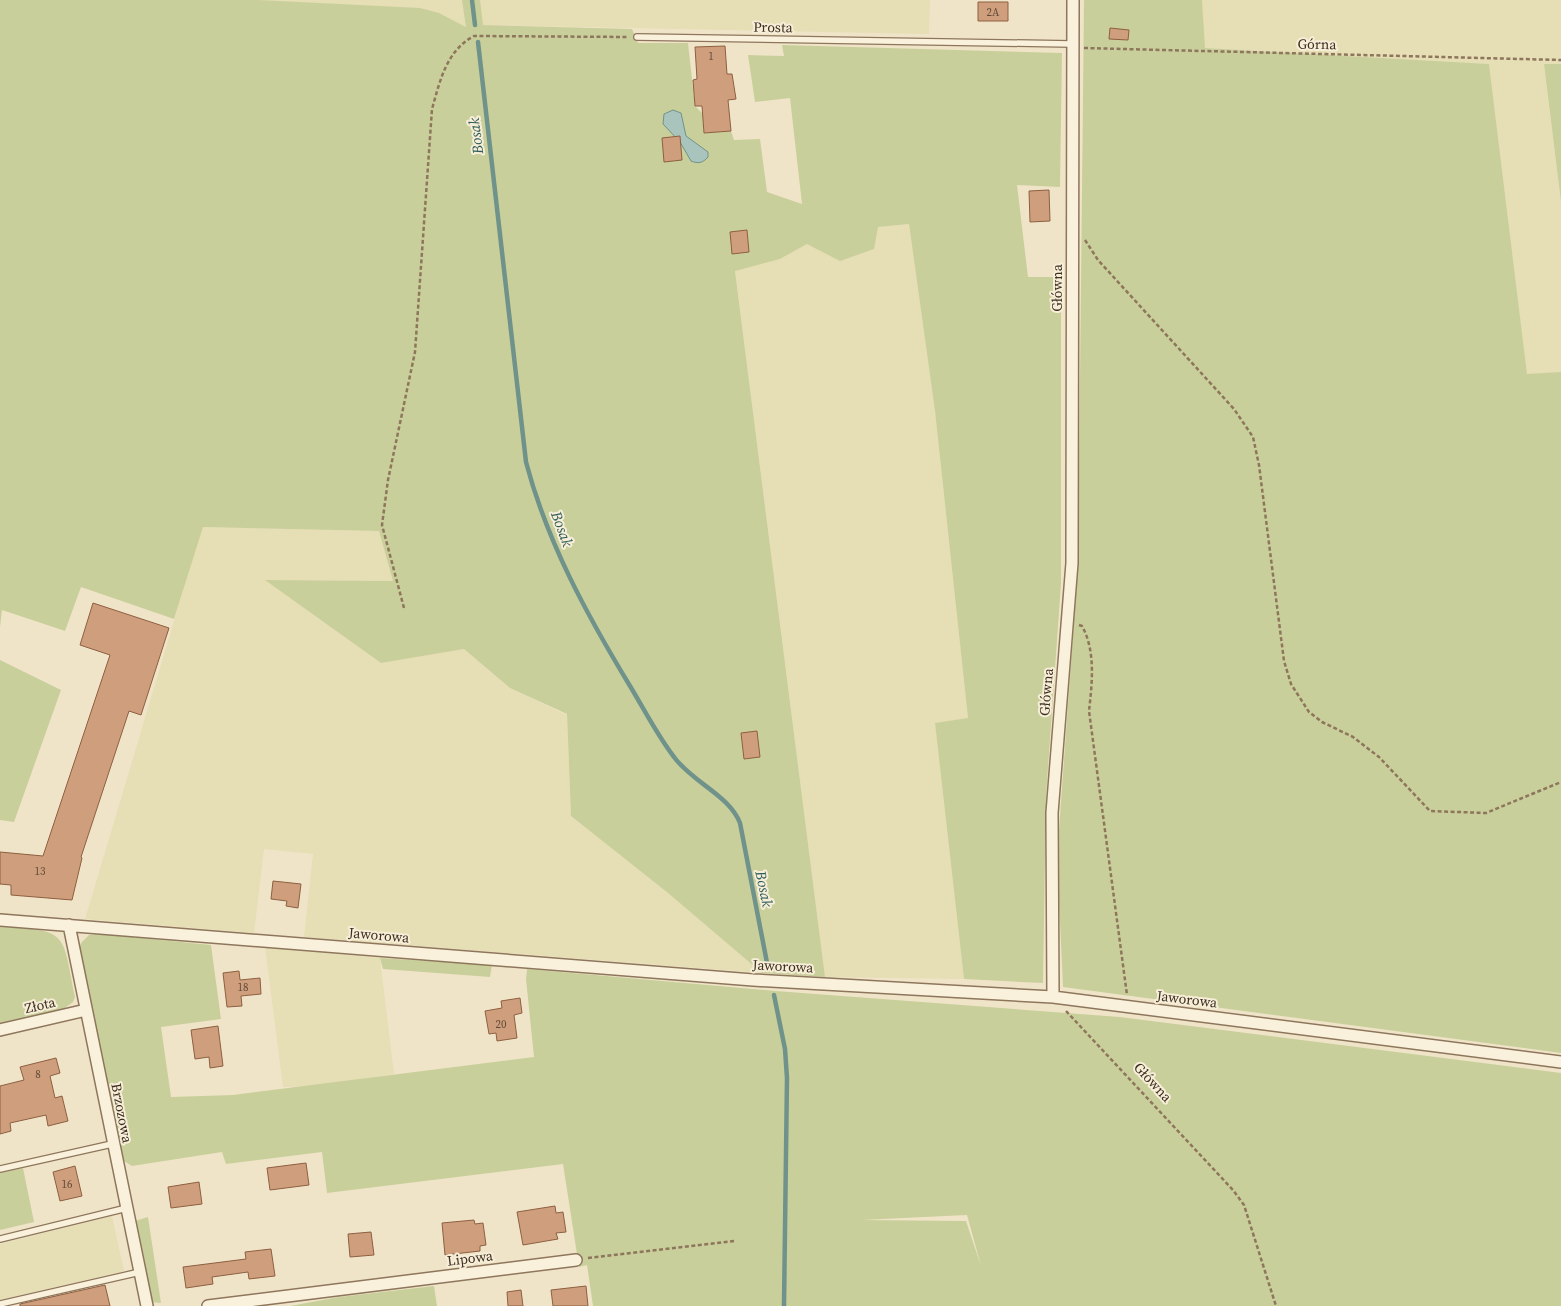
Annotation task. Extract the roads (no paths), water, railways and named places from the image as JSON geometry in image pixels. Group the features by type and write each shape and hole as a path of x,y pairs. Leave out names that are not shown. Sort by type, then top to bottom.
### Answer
{"street":[{"name":"Główna","path":"1053,997 1052,813 1072,563 1073,0"},
{"name":"Jaworowa","path":"0,920 753,980 1053,997 1561,1062"},
{"name":"Brzozowa","path":"69,925 112,1144 147,1306"},
{"name":"Złota","path":"0,1030 86,1010"},
{"name":"Lipowa","path":"208,1306 576,1260"}],"lane":[{"name":"Prosta","path":"637,37 1072,46"},
{"path":"0,1169 112,1144"},
{"path":"0,1239 127,1208"},
{"path":"0,1304 140,1272"}],"water":[{"path":"673,110 681,113 686,136 708,152 708,157 704,161 698,163 691,161 680,142 663,124 664,114"}],"waterway":[{"name":"Bosak","path":"472,0 475,25"},
{"name":"Bosak","path":"478,42 526,462 535,492 557,549 584,605 656,731 682,766 728,804 740,823 768,968"},
{"name":"Bosak","path":"774,995 785,1049 787,1078 784,1306"}]}
